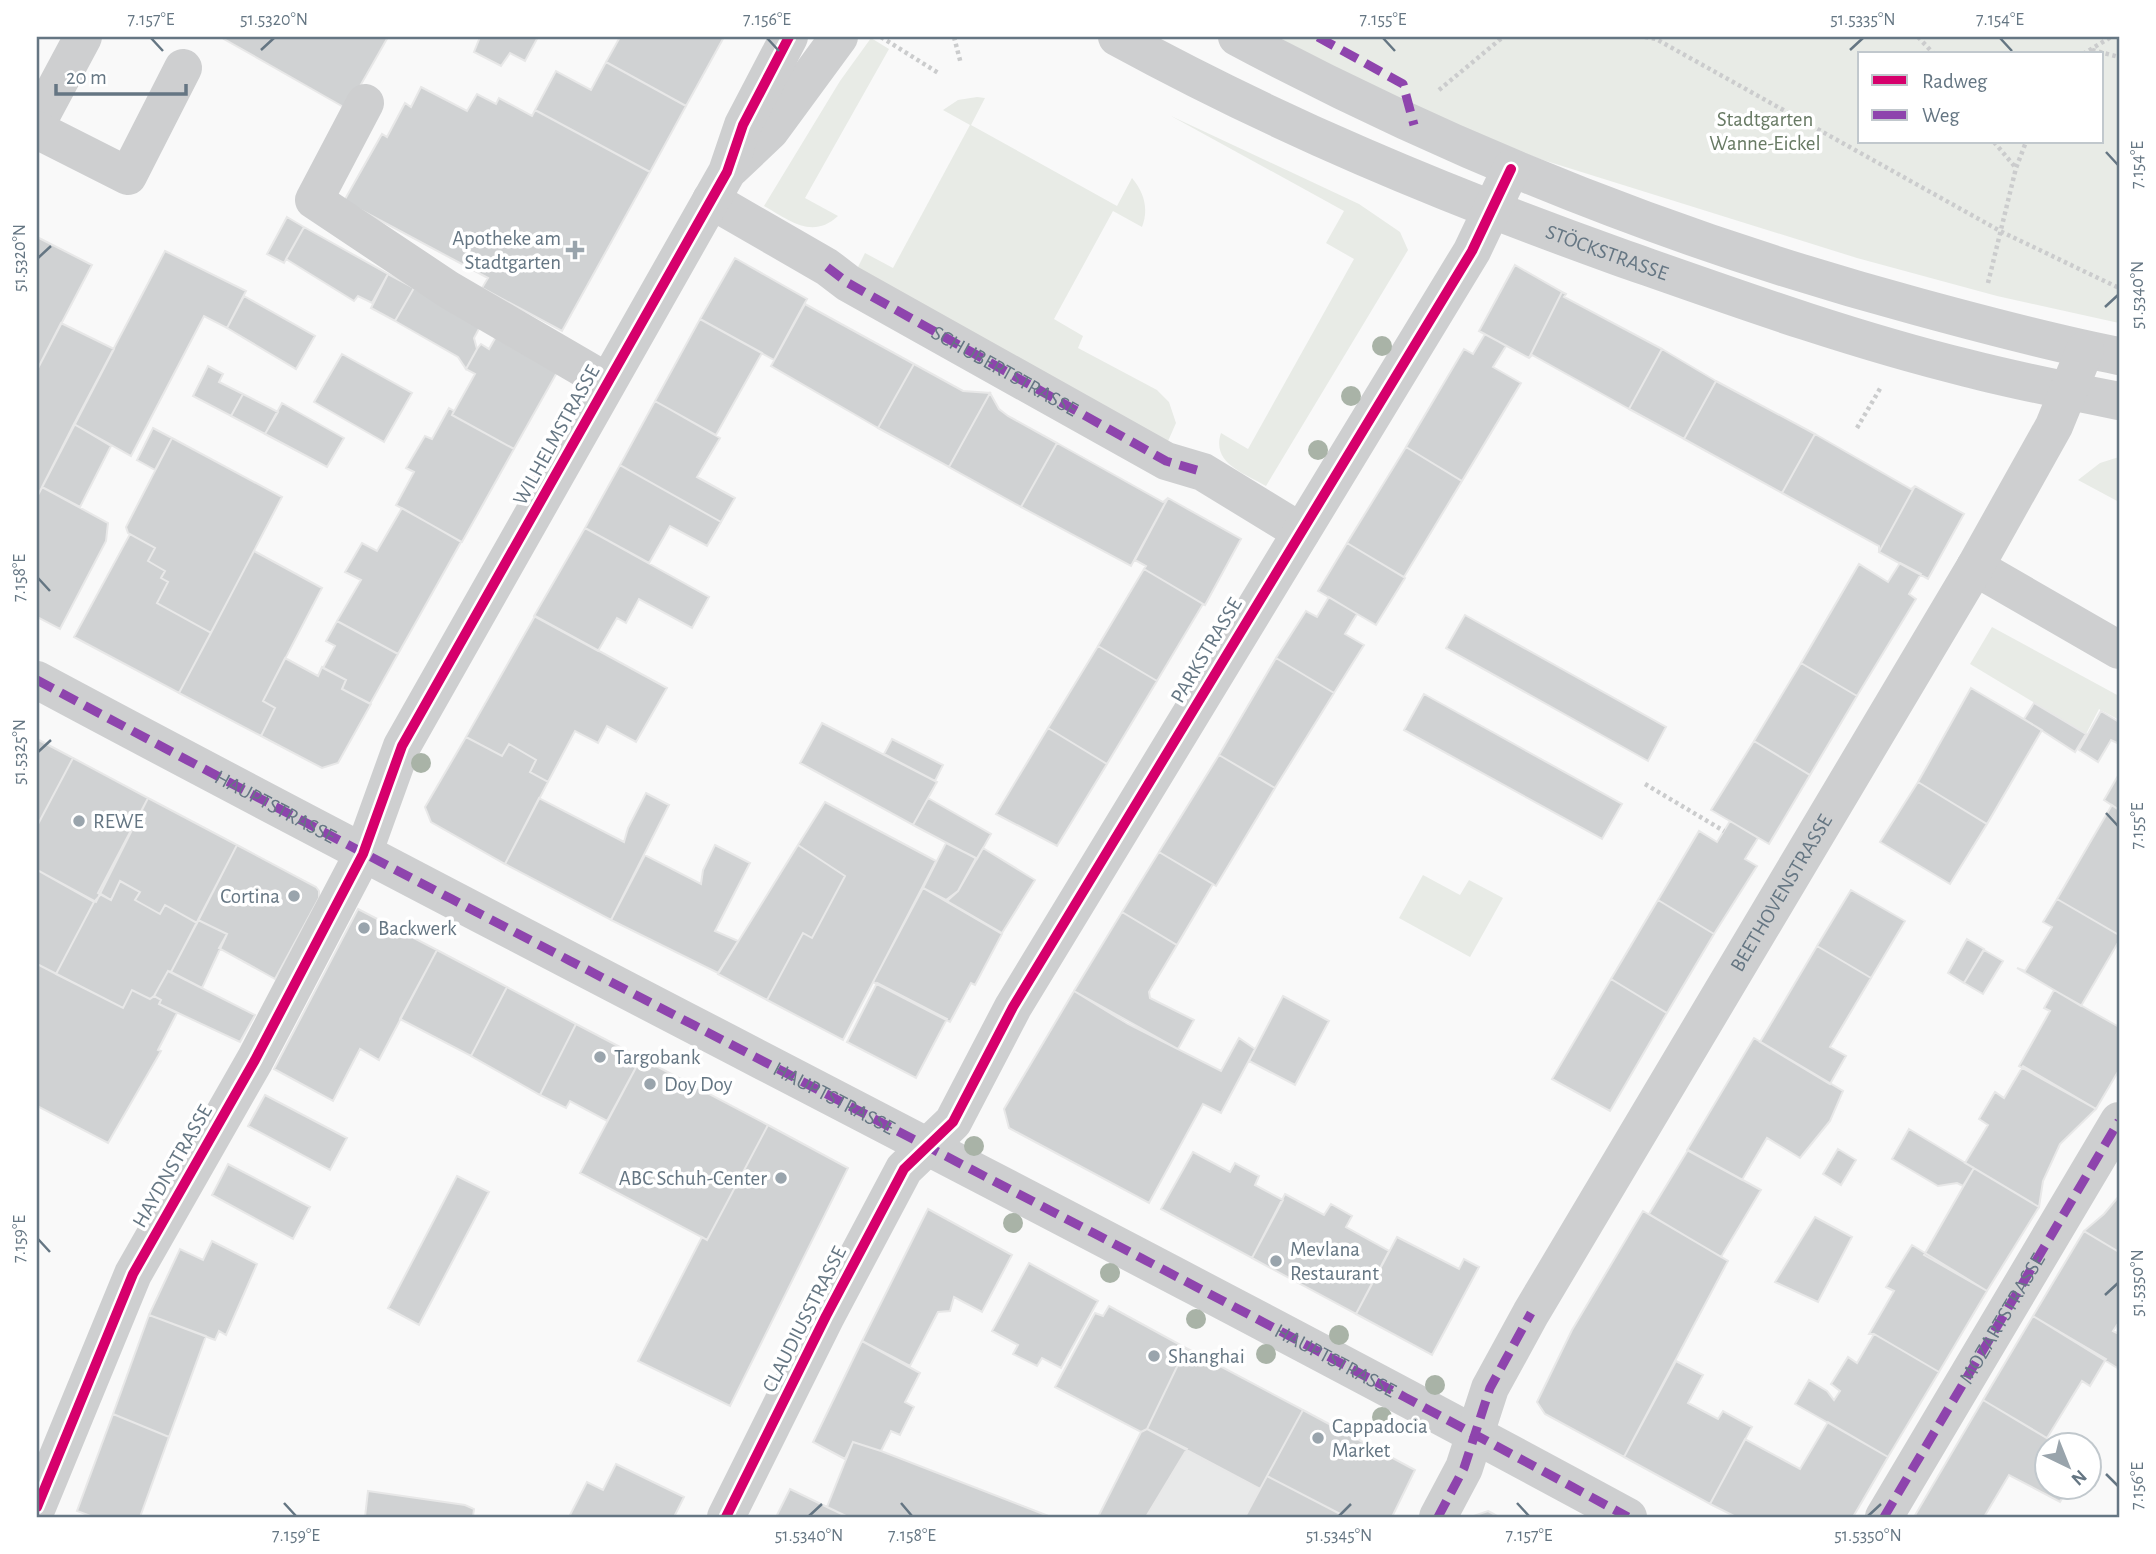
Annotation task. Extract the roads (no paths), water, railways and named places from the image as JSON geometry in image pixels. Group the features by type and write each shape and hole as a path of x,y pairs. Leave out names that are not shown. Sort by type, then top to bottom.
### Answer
{"street":[{"path":"37,123 83,37"},
{"name":"WILHELMSTRASSE","path":"363,855 402,746 719,186 743,125 789,37"},
{"name":"WILHELMSTRASSE","path":"719,186 770,131 839,37"},
{"name":"STÖCKSTRASSE","path":"1117,37 1184,74 1300,129 1492,211 1675,277 1887,346 1966,368 2119,401"},
{"name":"STÖCKSTRASSE","path":"1237,37 1335,89 1511,169 1631,217 1812,278 2102,353"},
{"path":"37,130 128,176 183,68"},
{"path":"365,103 314,200 449,290 607,382"},
{"name":"PARKSTRASSE","path":"927,1146 953,1122 1013,1006 1472,251 1511,169"},
{"name":"SCHUBERTSTRASSE","path":"719,186 848,283 1166,461 1203,472 1301,532"},
{"name":"BEETHOVENSTRASSE","path":"1438,1517 1464,1468 1490,1388 1531,1313 1975,567 2042,449 2069,391 2102,353"},
{"path":"1975,567 2119,650"},
{"name":"HAUPTSTRASSE","path":"37,680 363,855 927,1146 1628,1517"},
{"name":"HAYDNSTRASSE","path":"37,1507 133,1274 255,1060 363,855"},
{"name":"MOZARTSTRASSE","path":"1884,1517 2119,1121"},
{"name":"CLAUDIUSSTRASSE","path":"726,1517 826,1316 904,1169 927,1146"}],"place":[{"name":"Apotheke am Stadtgarten","path":"575,250"},
{"name":"REWE","path":"79,821"},
{"name":"Cortina","path":"294,896"},
{"name":"Backwerk","path":"364,928"},
{"name":"Targobank","path":"600,1057"},
{"name":"Doy Doy","path":"650,1084"},
{"name":"ABC Schuh-Center","path":"781,1178"},
{"name":"Mevlana Restaurant","path":"1276,1261"},
{"name":"Shanghai","path":"1154,1356"},
{"name":"Cappadocia Market","path":"1318,1438"}],"park label":[{"name":"Stadtgarten Wanne-Eickel","path":"1765,131"}]}
